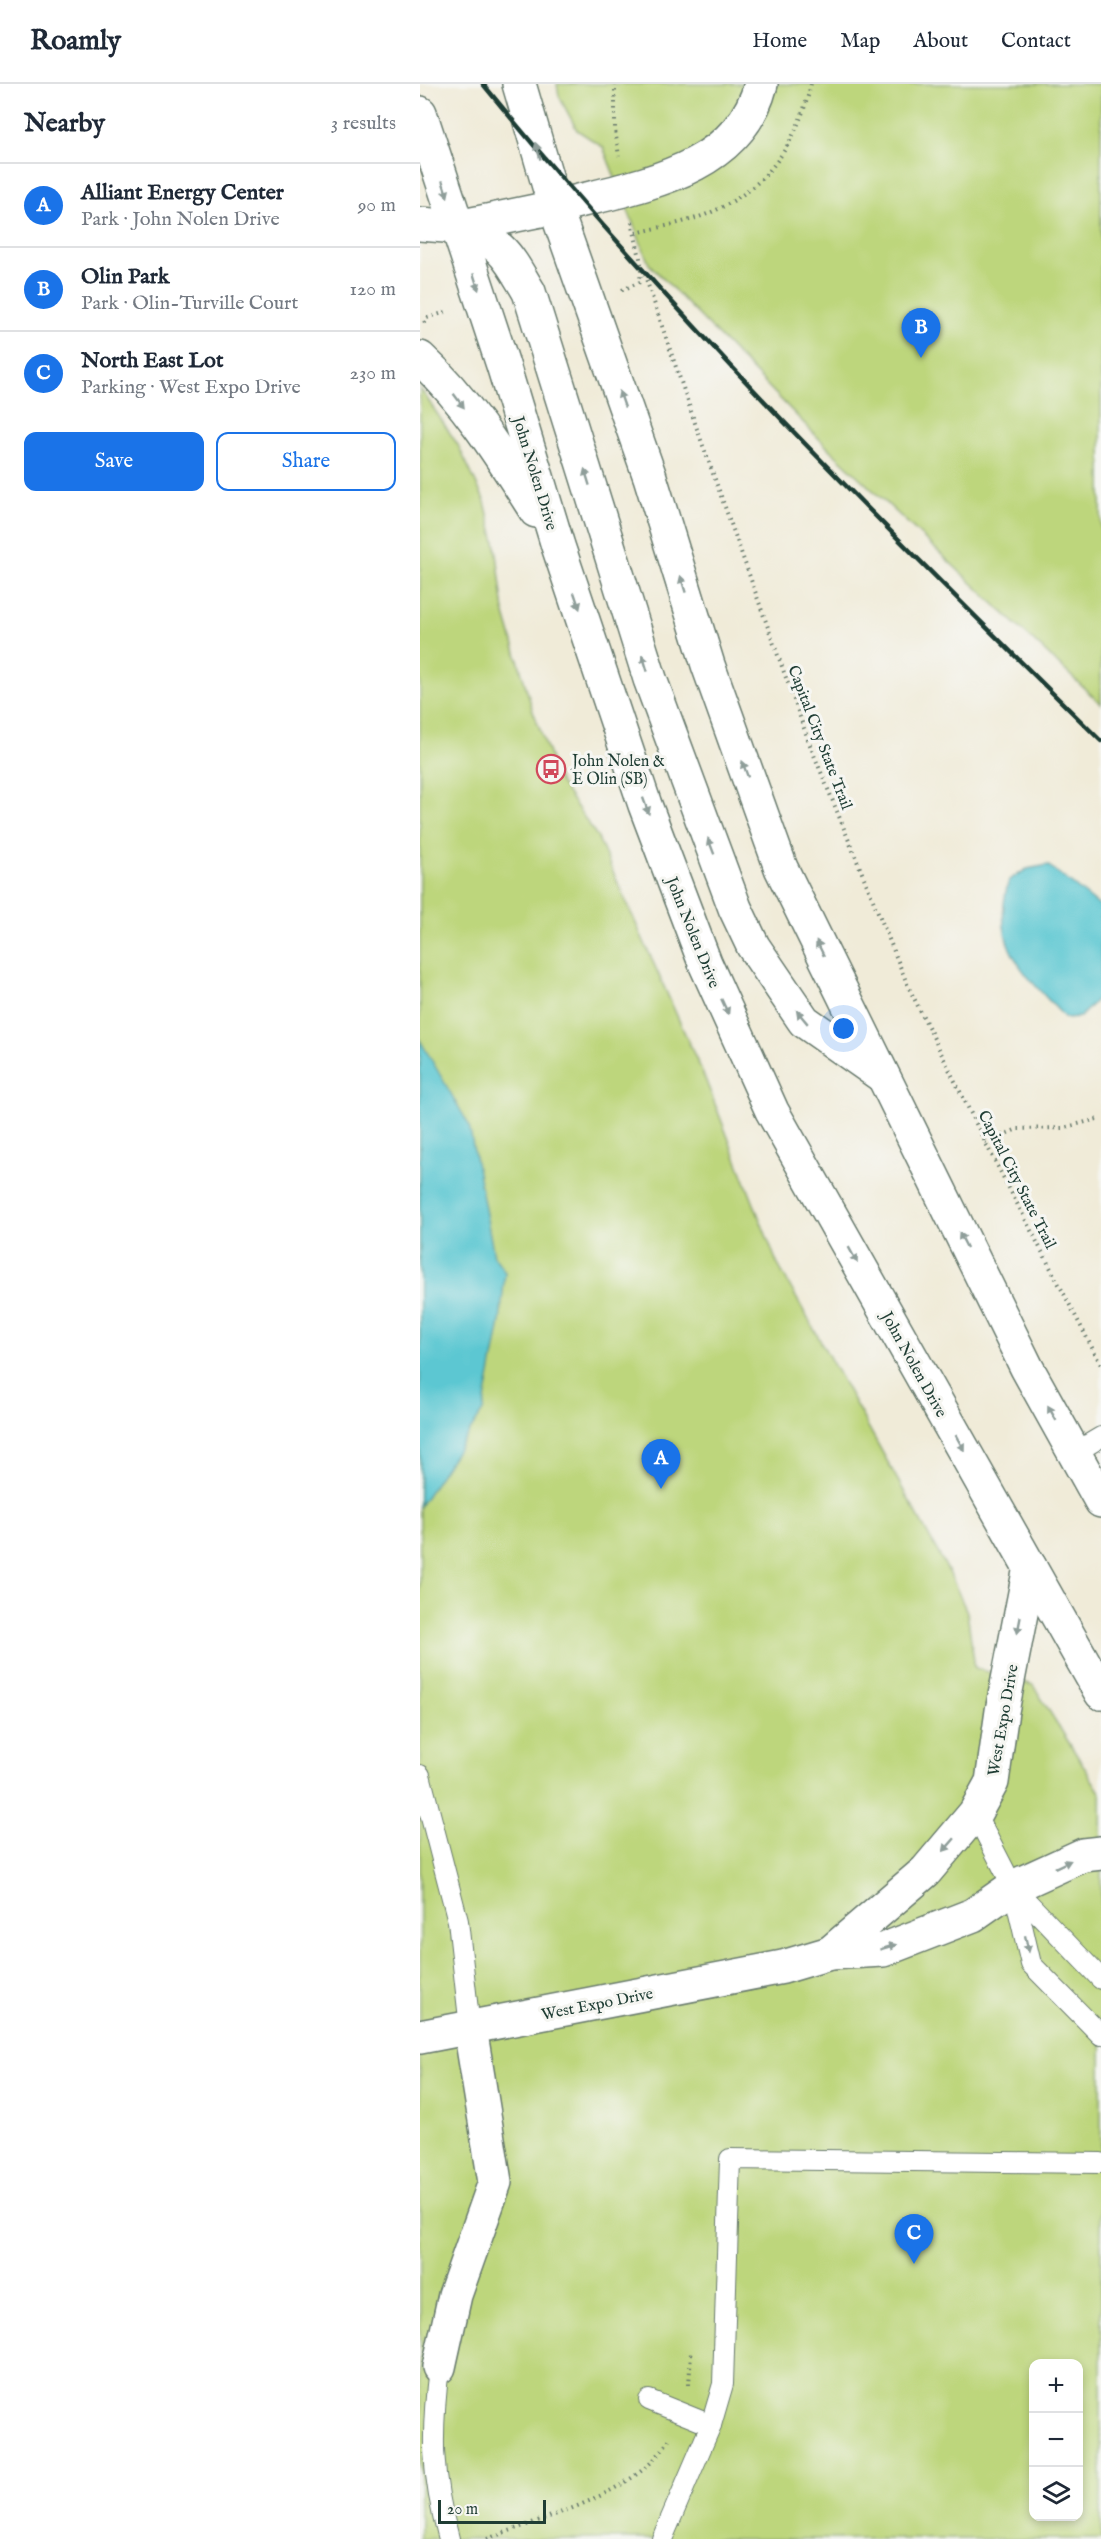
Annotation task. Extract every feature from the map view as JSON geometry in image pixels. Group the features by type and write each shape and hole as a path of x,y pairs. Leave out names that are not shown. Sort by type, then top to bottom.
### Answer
{"main road":[{"path":"519,84 555,207 650,477 708,665 781,868 1027,1368 1088,1445 1101,1501"},
{"path":"458,227 555,207 676,175 715,154 737,133 758,99 761,84"},
{"name":"John Nolen Drive","path":"420,113 558,546 645,805 705,963 772,1111 1101,1693"},
{"path":"420,224 458,227 487,237 508,256 529,292 650,679 706,832 753,946 804,1022 883,1076"},
{"path":"420,358 442,378 500,454 558,546"},
{"name":"West Expo Drive","path":"830,1953 926,1871 975,1813 992,1782 1002,1711 1030,1567"},
{"name":"West Expo Drive","path":"420,2037 783,1967 830,1953 883,1950 973,1915 1014,1887 1083,1855 1101,1853"},
{"path":"439,2367 455,2295 495,2182 470,2028"}],"lane":[{"path":"420,1774 458,1921 470,2028"},
{"path":"975,1813 1014,1887 1031,1964 1101,2035"},
{"path":"1014,1887 1101,1979"},
{"path":"662,2539 711,2425 723,2384 730,2159 1101,2163"},
{"path":"439,2367 432,2426 434,2466 449,2539"},
{"path":"649,2400 711,2425"}],"path":[{"name":"Capital City State Trail","path":"615,84 615,129 624,189 642,267 810,745 908,986 985,1142 1101,1365"},
{"path":"985,1142 1018,1129 1063,1128 1101,1118"},
{"path":"487,2539 604,2494 644,2471 666,2446 683,2413 689,2390 691,2352"}],"green space":[{"path":"557,84 1101,84 1101,704 832,452 649,264 603,147 577,130 559,96"},
{"path":"420,388 458,445 485,502 496,546 504,611 532,708 559,781 597,836 706,1081 777,1263 950,1574 967,1612 975,1668 1033,1685 1101,1794 1101,2539 420,2539"}],"water":[{"path":"1048,865 1101,907 1101,995 1080,1017 1065,1018 1024,972 1007,941 1004,903 1009,880 1027,869"},
{"path":"420,1040 469,1125 494,1256 505,1272 500,1322 483,1411 420,1506"}],"railway":[{"path":"483,84 630,255 783,421 1101,741"}],"place":[{"name":"Olin Park","path":"921,358"},
{"name":"John Nolen & E Olin (SB)","path":"551,769"},
{"name":"Alliant Energy Center","path":"661,1489"},
{"name":"North East Lot","path":"914,2264"}]}
